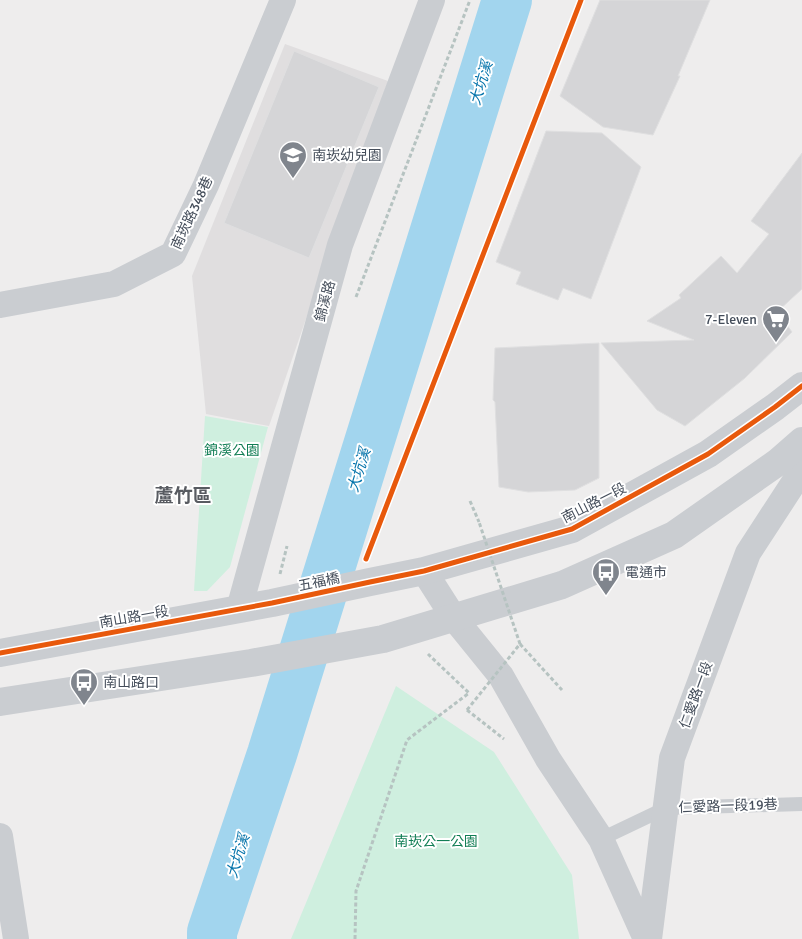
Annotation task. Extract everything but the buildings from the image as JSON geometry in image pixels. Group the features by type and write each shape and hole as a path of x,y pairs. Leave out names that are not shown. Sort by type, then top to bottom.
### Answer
{"street":[{"name":"南崁路348巷","path":"0,305 114,284 173,254 206,185 283,0"},
{"name":"錦溪路","path":"240,609 340,245 432,0"},
{"name":"南山路一段","path":"368,571 424,571 572,529 708,454 802,386"},
{"path":"0,702 251,664 382,639 562,585 674,535 778,462 802,441"},
{"name":"仁愛路一段","path":"648,939 672,758 748,553 802,470"},
{"name":"五福橋","path":"272,603 368,571"},
{"name":"仁愛路一段","path":"424,571 454,618 501,676 548,760 601,839 648,939"},
{"name":"南山路一段","path":"0,653 272,603"},
{"path":"0,836 16,939"}],"lane":[{"name":"仁愛路一段19巷","path":"601,839 666,808 802,804"}],"path":[{"path":"355,300 470,0"},
{"path":"368,571 581,0"},
{"path":"470,501 479,522 520,644 562,690"},
{"path":"272,603 290,537"},
{"path":"506,740 467,710 520,644"},
{"path":"355,939 356,891 407,740 469,693 424,649"}],"shaded area":[{"name":"南崁幼兒園","path":"285,44 388,81 269,426 206,414 192,276"}],"green space":[{"name":"錦溪公園","path":"205,416 268,427 230,567 207,591 194,591"},
{"name":"南崁公一公園","path":"396,686 494,752 572,875 579,939 291,939"}],"waterway":[{"name":"大坑溪","path":"212,939 212,932 272,754 507,0"}],"cycle path":[{"path":"366,559 581,0"},
{"path":"0,653 272,603 424,571 572,529 708,454 802,386"}],"place":[{"name":"南崁幼兒園","path":"293,179"},
{"name":"7-Eleven","path":"776,343"},
{"name":"電通市","path":"606,596"},
{"name":"南山路口","path":"84,706"}],"district":[{"name":"蘆竹區","path":"183,496"}]}
